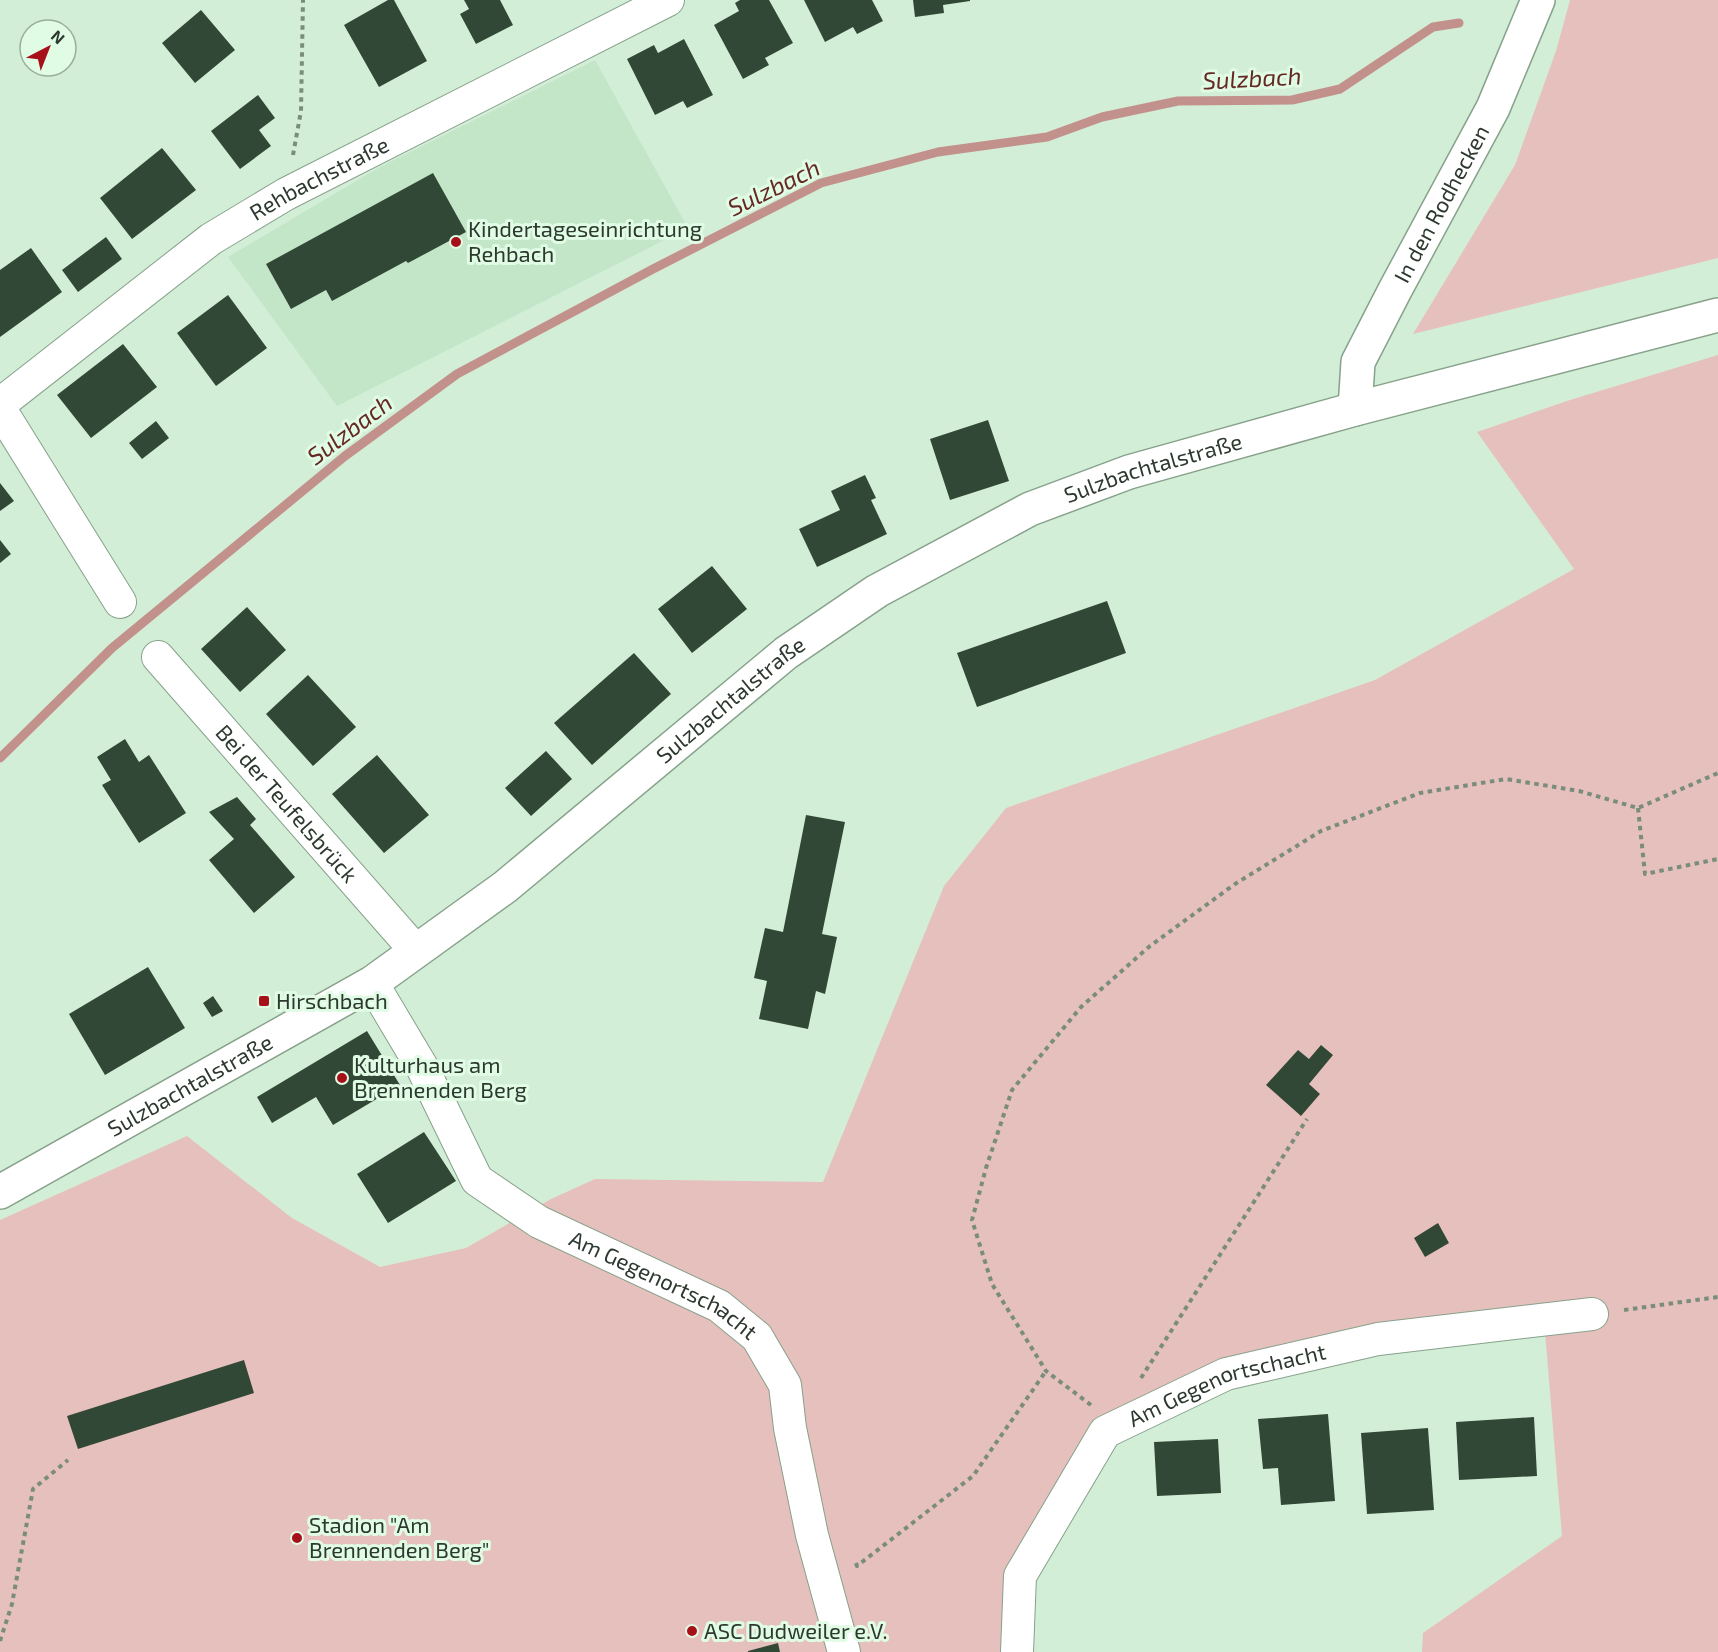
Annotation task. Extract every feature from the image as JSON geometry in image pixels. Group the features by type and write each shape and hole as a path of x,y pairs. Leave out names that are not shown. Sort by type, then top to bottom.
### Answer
{"main road":[{"name":"In den Rodhecken","path":"1355,409 1358,362 1493,108 1538,0"},
{"name":"Sulzbachtalstraße","path":"0,1192 372,983 505,887 786,653 877,591 1030,509 1129,472 1355,409 1718,315"}],"street":[{"name":"Rehbachstraße","path":"0,406 211,239 286,194 668,0"},
{"path":"0,406 120,602"},
{"name":"Bei der Teufelsbrück","path":"158,657 416,951"},
{"name":"Am Gegenortschacht","path":"372,983 422,1067 477,1180 539,1222 719,1306 757,1337 785,1385 790,1428 812,1535 844,1652"},
{"name":"Am Gegenortschacht","path":"1017,1652 1020,1576 1105,1432 1226,1374 1378,1339 1592,1314"}],"path":[{"path":"286,194 301,111 303,0"},
{"path":"1105,1432 1093,1407 1046,1371 992,1284 972,1220 986,1168 1012,1090 1081,1007 1150,946 1235,884 1321,831 1420,793 1506,778 1579,791 1638,808 1718,773"},
{"path":"1638,808 1645,874 1718,859"},
{"path":"1137,1383 1307,1119"},
{"path":"1592,1314 1718,1297"},
{"path":"854,1555 857,1566 973,1476 1046,1371"},
{"path":"0,1641 12,1604 33,1489 68,1460"}],"shaded area":[{"path":"1570,0 1718,0 1718,258 1413,334 1515,165 1556,51"},
{"name":"Kindertageseinrichtung Rehbach","path":"595,60 688,228 337,406 228,257 380,167"},
{"path":"1718,355 1718,1652 1422,1652 1423,1633 1562,1536 1544,1320 1226,1374 1105,1432 1020,1576 1017,1652 0,1652 0,1220 187,1136 292,1218 380,1267 466,1248 551,1199 595,1179 823,1182 944,886 1006,808 1375,680 1574,569 1477,432 1570,400"}],"building":[{"path":"388,0 394,0 427,61 379,87 344,25"},
{"path":"464,0 500,0 513,25 476,44 460,14 469,9"},
{"path":"740,0 769,0 793,43 765,58 769,65 743,79 714,25 739,11 735,3"},
{"path":"804,0 872,0 883,21 857,34 853,27 825,42"},
{"path":"913,0 970,1 943,5 944,13 915,17"},
{"path":"201,10 235,50 195,83 162,43"},
{"path":"684,39 713,95 687,108 683,101 655,115 627,59 654,45 658,53"},
{"path":"258,95 275,118 259,130 271,146 240,169 211,131"},
{"path":"162,148 196,190 132,239 100,198"},
{"path":"433,173 466,232 332,301 326,290 291,309 266,264"},
{"path":"106,237 122,259 78,292 62,270"},
{"path":"31,248 62,292 0,337 0,270"},
{"path":"228,295 267,348 216,386 177,333"},
{"path":"123,344 157,387 91,438 57,395"},
{"path":"988,420 1009,481 950,500 930,439"},
{"path":"156,421 169,438 142,459 129,443"},
{"path":"865,475 876,498 871,500 887,534 817,567 799,529 840,510 831,491"},
{"path":"0,483 14,501 0,511"},
{"path":"0,540 11,554 0,563"},
{"path":"712,566 747,609 692,653 658,609"},
{"path":"1107,601 1126,653 977,707 957,653"},
{"path":"247,607 286,650 240,692 201,649"},
{"path":"634,653 671,694 592,765 554,723"},
{"path":"308,675 356,727 313,766 266,714"},
{"path":"125,739 139,762 149,755 186,813 139,843 102,785 111,780 97,757"},
{"path":"546,751 572,779 531,816 505,788"},
{"path":"377,755 429,815 384,853 332,794"},
{"path":"237,797 256,819 250,825 295,877 254,913 209,860 234,839 209,812"},
{"path":"806,815 845,822 822,934 837,937 825,994 816,991 808,1029 759,1019 767,981 754,978 765,928 783,932"},
{"path":"148,967 185,1028 105,1075 69,1014"},
{"path":"213,996 223,1011 212,1017 203,1003"},
{"name":"Kulturhaus am Brennenden Berg","path":"367,1031 400,1085 333,1125 316,1097 272,1123 257,1097"},
{"path":"1321,1045 1333,1055 1309,1084 1320,1094 1301,1116 1266,1085 1298,1050 1309,1059"},
{"path":"424,1132 456,1181 388,1223 357,1174"},
{"path":"1438,1223 1449,1243 1425,1257 1414,1238"},
{"path":"244,1360 254,1393 78,1449 67,1416"},
{"path":"1328,1414 1335,1501 1281,1505 1278,1468 1263,1469 1258,1419"},
{"path":"1534,1417 1537,1476 1459,1480 1456,1422"},
{"path":"1428,1428 1434,1510 1367,1514 1361,1433"},
{"path":"1218,1439 1221,1493 1157,1496 1154,1442"},
{"path":"778,1643 780,1652 748,1652 748,1651"}],"waterway":[{"name":"Sulzbach","path":"0,758 112,648 345,456 457,374 653,269 821,183 938,152 1047,137 1102,117 1178,101 1292,100 1340,89 1433,27 1459,23"}],"place":[{"name":"Kindertageseinrichtung Rehbach","path":"456,242"},
{"name":"Hirschbach","path":"264,1001"},
{"name":"Kulturhaus am Brennenden Berg","path":"342,1078"},
{"name":"Stadion \"Am Brennenden Berg\"","path":"297,1538"},
{"name":"ASC Dudweiler e.V.","path":"692,1631"}]}
